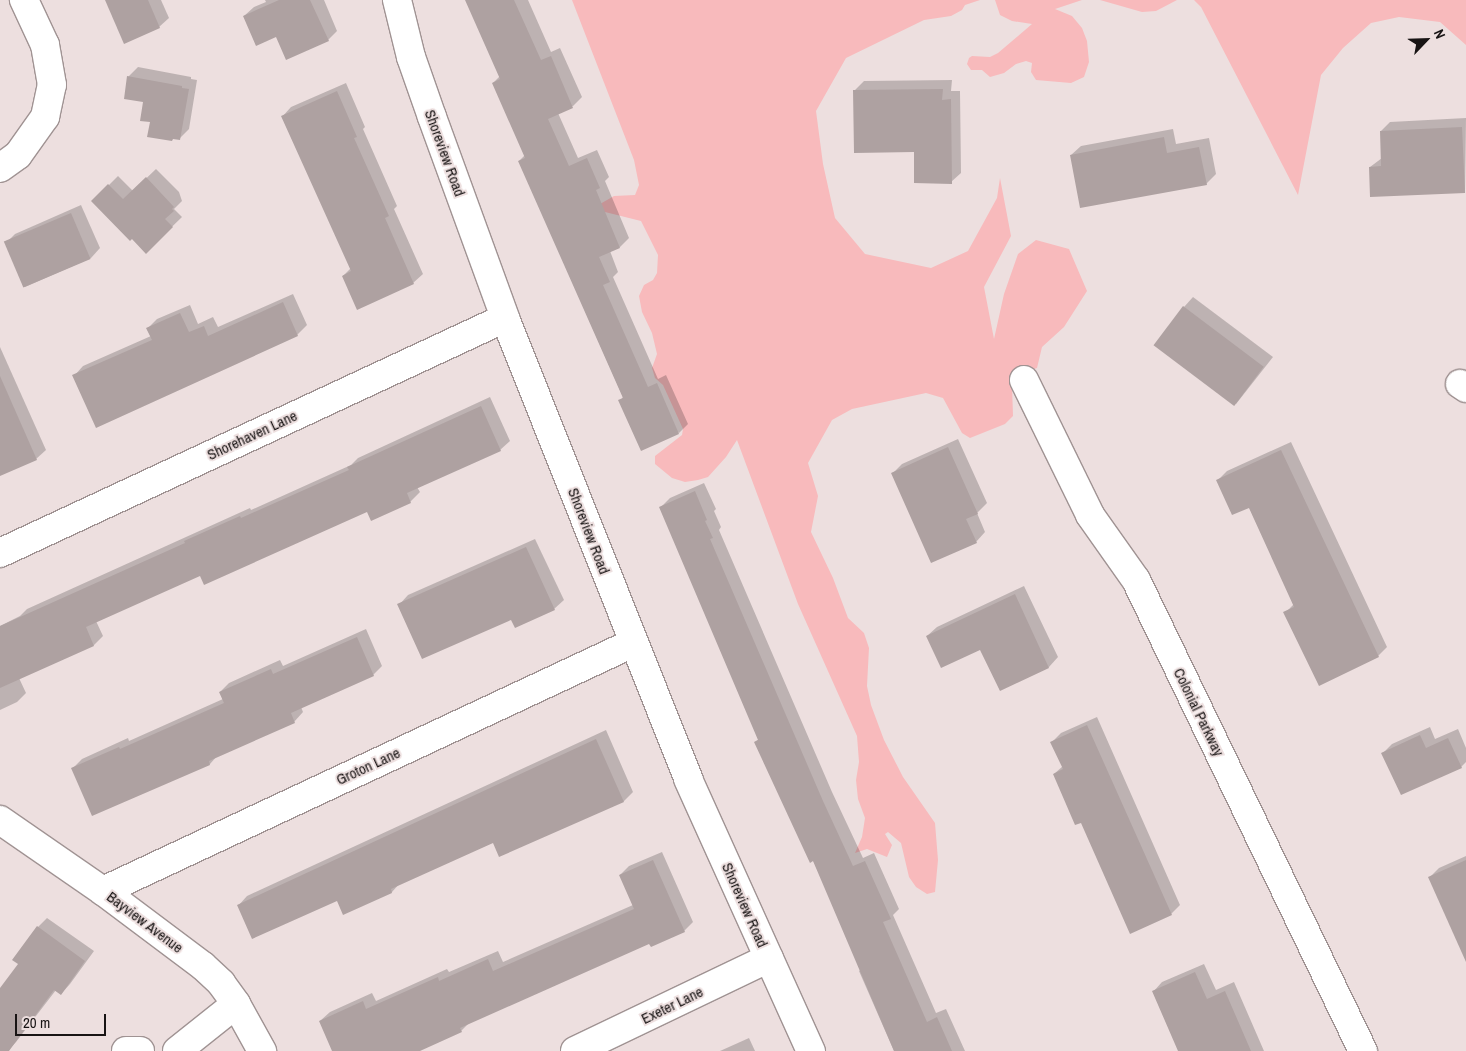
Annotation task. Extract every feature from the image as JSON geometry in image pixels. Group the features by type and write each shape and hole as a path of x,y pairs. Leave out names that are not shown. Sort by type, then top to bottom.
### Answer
{"street":[{"path":"0,168 18,155 45,117 52,85 45,45 24,0"},
{"name":"Shoreview Road","path":"397,0 426,100 505,318 688,780 810,1051"},
{"name":"Shorehaven Lane","path":"0,553 505,318"},
{"name":"Colonial Parkway","path":"1024,380 1090,515 1136,580 1363,1051"},
{"name":"Groton Lane","path":"103,891 633,643"},
{"name":"Bayview Avenue","path":"0,820 103,891 203,966 221,983 236,1004 262,1051"},
{"name":"Exeter Lane","path":"575,1051 769,958"},
{"path":"176,1051 236,1004"},
{"path":"126,1051 140,1051"}],"shaded area":[{"path":"572,0 980,0 965,5 962,10 951,16 924,20 846,58 816,111 823,164 835,218 865,254 931,268 968,251 997,198 1000,178 1011,236 984,287 994,339 1004,294 1018,254 1036,240 1069,249 1087,291 1064,327 1042,347 1037,368 1025,372 1012,385 1013,416 1005,424 970,438 962,433 943,398 926,393 852,409 832,420 808,463 818,496 811,532 833,578 848,618 864,633 869,648 867,686 871,705 884,740 903,777 935,823 938,860 935,892 927,894 916,887 909,877 901,843 888,832 885,834 892,845 887,857 867,849 855,853 862,837 865,818 858,799 856,780 859,762 857,736 798,604 737,440 726,457 708,477 698,480 685,482 672,478 655,464 655,456 682,435 683,429 663,385 655,378 652,368 657,354 652,333 642,312 639,296 644,285 653,280 657,273 658,255 641,221 597,210 586,212 614,196 635,195 639,185 634,160"},
{"path":"995,0 1082,0 1055,9 1072,16 1082,28 1087,41 1089,62 1084,77 1071,83 1036,80 1031,72 1032,63 1026,61 1016,64 1004,73 990,77 982,70 971,70 967,64 969,58 972,56 990,57 998,53 1032,24 1012,21 1000,15"},
{"path":"1100,0 1177,0 1156,11 1142,12"},
{"path":"1194,0 1466,0 1466,45 1440,22 1399,17 1371,23 1343,48 1321,75 1298,195 1201,7"}],"building":[{"path":"105,0 148,0 160,28 124,44"},
{"path":"279,0 310,0 329,41 286,60 276,37 256,46 243,16"},
{"path":"465,0 514,0 541,60 551,56 573,108 548,119 569,166 587,158 600,188 596,190 620,248 599,257 610,282 603,285 648,387 657,383 679,434 641,451 618,400 623,398 518,161 525,158 492,83 500,79"},
{"path":"127,76 189,89 180,140 173,139 172,141 147,137 150,122 140,121 143,102 124,99"},
{"path":"943,89 942,100 951,99 952,184 914,183 914,152 854,153 853,90"},
{"path":"337,91 357,137 354,138 389,216 385,218 414,284 357,310 342,276 351,271 281,116"},
{"path":"1462,127 1465,193 1370,197 1369,167 1381,166 1380,131"},
{"path":"1164,137 1167,153 1199,147 1207,185 1080,208 1070,155"},
{"path":"146,177 174,207 172,209 174,211 165,219 173,227 146,254 132,239 130,241 91,201 108,184 123,199"},
{"path":"71,213 91,259 23,288 4,242"},
{"path":"283,302 298,336 96,428 72,375 152,340 146,328 180,313 189,332 204,326 208,336"},
{"path":"1183,306 1264,367 1234,406 1154,345"},
{"path":"0,376 37,460 0,476"},
{"path":"481,406 501,451 407,493 411,503 371,521 367,512 204,585 200,576 86,627 94,646 0,688 0,626 185,543 184,541 349,470 347,467"},
{"path":"948,447 978,514 966,519 977,543 931,563 891,473"},
{"path":"1281,450 1379,657 1319,686 1283,612 1294,607 1249,508 1232,515 1216,480"},
{"path":"695,491 713,538 710,539 823,801 853,866 865,861 891,919 883,922 927,1022 937,1017 952,1051 894,1051 813,861 810,863 754,742 758,740 659,507"},
{"path":"526,547 555,610 515,628 511,620 422,659 397,604"},
{"path":"1015,594 1049,668 1000,691 980,650 941,668 926,636"},
{"path":"357,637 374,676 291,713 295,723 209,761 210,765 92,816 71,768 119,747 120,749 224,703 219,692 271,669 273,674"},
{"path":"1087,725 1172,915 1130,934 1081,823 1075,825 1053,774 1063,769 1050,742"},
{"path":"1420,735 1426,748 1448,738 1462,768 1401,795 1381,753"},
{"path":"596,739 624,802 499,857 493,843 391,889 392,893 343,915 337,901 252,939 237,905"},
{"path":"653,860 685,932 651,947 649,944 460,1028 462,1032 420,1051 332,1051 319,1021 363,1001 366,1009 438,977 439,981 488,959 493,971 634,909 619,875"},
{"path":"1466,860 1466,962 1428,877"},
{"path":"37,926 85,961 61,995 54,990 9,1051 0,1051 0,988 18,964 12,960"},
{"path":"1195,972 1207,999 1225,991 1251,1051 1178,1051 1152,991"}]}
